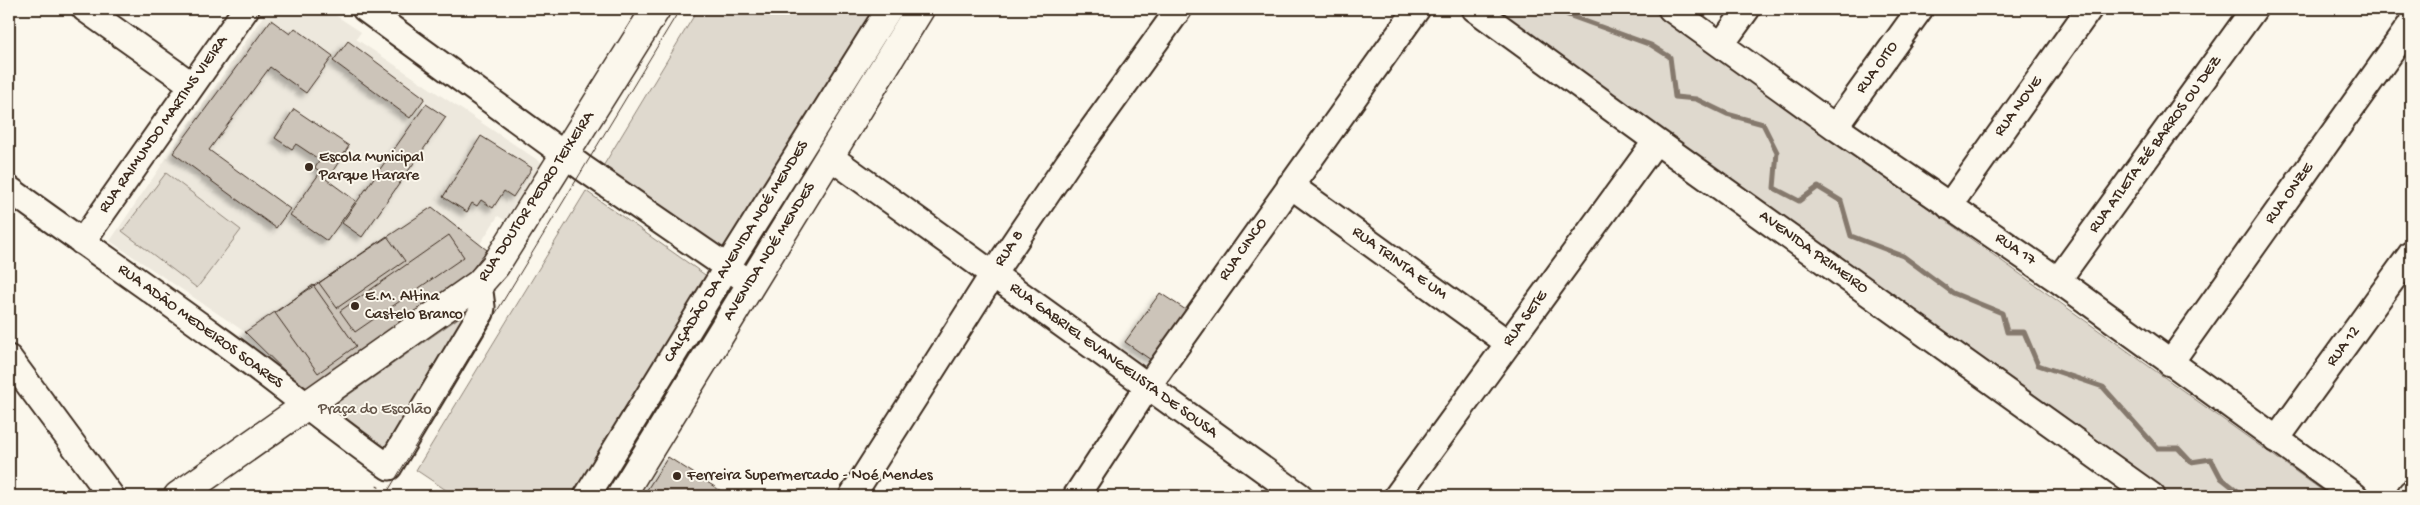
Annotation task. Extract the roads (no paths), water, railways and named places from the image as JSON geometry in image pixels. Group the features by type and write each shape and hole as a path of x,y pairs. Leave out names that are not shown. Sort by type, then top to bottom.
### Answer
{"main road":[{"name":"AVENIDA NOÉ MENDES","path":"621,496 750,283 920,9"},
{"name":"RUA DOUTOR PEDRO TEIXEIRA","path":"479,284 495,266 566,154 648,12"},
{"path":"178,496 306,404 479,284"}],"street":[{"path":"85,9 192,85"},
{"name":"RUA RAIMUNDO MARTINS VIEIRA","path":"82,242 246,9"},
{"path":"366,9 566,154 750,283"},
{"name":"CALÇADÃO DA AVENIDA NOÉ MENDES","path":"586,496 726,267 889,9"},
{"name":"RUA 8","path":"852,496 993,274 1068,163 1179,9"},
{"name":"RUA CINCO","path":"1076,496 1148,386 1417,9"},
{"name":"AVENIDA PRIMEIRO","path":"1475,9 2152,496"},
{"name":"RUA 17","path":"1671,9 1835,127 2058,280 2355,496"},
{"path":"1721,45 1747,9"},
{"name":"RUA OITO","path":"1835,127 1920,9"},
{"name":"RUA NOVE","path":"1949,206 2090,9"},
{"name":"RUA ATLETA ZÉ BARROS OU DEZ","path":"2058,280 2254,9"},
{"name":"RUA ONZE","path":"2170,363 2411,24"},
{"name":"RUA SETE","path":"1397,496 1656,141"},
{"name":"RUA GABRIEL EVANGELISTA DE SOUSA","path":"829,156 1300,496"},
{"name":"RUA TRINTA E UM","path":"1290,185 1508,343"},
{"name":"RUA ADÃO MEDEIROS SOARES","path":"9,188 216,336 389,468"},
{"name":"RUA 12","path":"2276,440 2411,254"},
{"name":"RUA DOUTOR PEDRO TEIXEIRA","path":"389,468 481,313 479,284"},
{"path":"9,358 111,496"}],"waterway":[{"path":"1561,9 1568,15 1651,45 1670,57 1675,97 1696,99 1727,114 1763,124 1777,152 1774,188 1799,201 1818,187 1841,201 1851,236 1903,256 1953,293 2002,313 2007,332 2024,332 2038,365 2103,387 2157,448 2178,448 2191,462 2211,459 2221,478 2244,496"}],"tram line":[{"path":"385,496 680,9"}],"place":[{"name":"Escola Municipal Parque Itarare","path":"309,167"},
{"name":"E.M. Altina Castelo Branco","path":"355,306"},
{"name":"Ferreira Supermercado - Noé Mendes","path":"677,476"}],"park label":[{"name":"Praça do Escolão","path":"375,410"}]}
